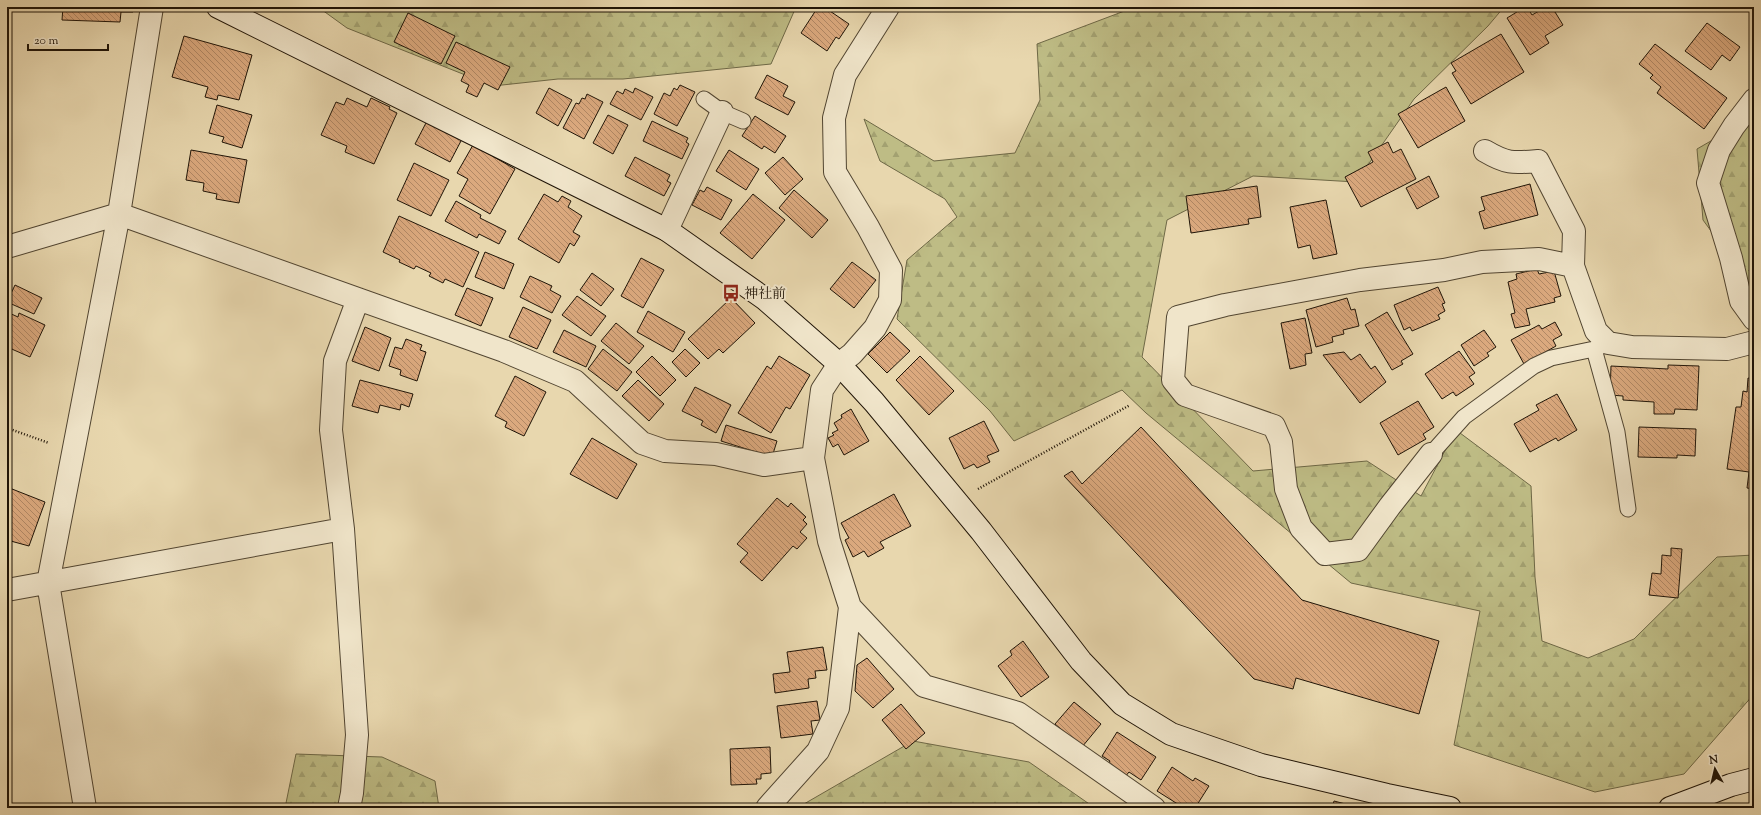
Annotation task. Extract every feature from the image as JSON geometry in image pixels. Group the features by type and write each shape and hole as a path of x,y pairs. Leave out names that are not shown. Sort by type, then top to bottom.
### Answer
{"street":[{"path":"85,808 48,583 119,214 152,7"},
{"path":"218,7 667,230 765,299 839,364 874,402 956,501 1081,661 1122,704 1134,712 1171,734 1261,765 1450,808"},
{"path":"767,808 818,751 838,708 850,607 829,541 813,458 822,390 839,364 852,354 875,328 890,300 891,270 868,227 835,172 834,118 845,76 888,7"},
{"path":"1754,100 1734,126 1719,150 1708,182 1731,258 1741,301 1754,319"},
{"path":"667,230 722,112"},
{"path":"1485,151 1497,158 1512,163 1538,161 1574,231 1573,266 1601,346 1727,348 1754,342"},
{"path":"7,247 119,214 504,351 575,381 642,443 665,451 716,454 764,465 813,458"},
{"path":"1431,454 1358,550 1325,554 1301,528 1286,489 1281,442 1274,426 1185,395 1173,380 1178,317 1225,305 1353,282 1444,270 1482,262 1539,259 1573,266"},
{"path":"349,808 352,793 357,735 343,529 331,422 335,361 358,299"},
{"path":"7,590 343,529"},
{"path":"850,607 924,686 1018,713 1154,808"},
{"path":"1670,808 1731,785 1754,779"}],"lane":[{"path":"704,99 722,112 742,121"},
{"path":"1431,454 1464,417 1534,366 1551,358 1601,346 1617,432 1628,509"}],"path":[{"path":"956,501 1130,405"},
{"path":"7,428 47,443 73,449"}],"green space":[{"path":"318,7 796,7 771,64 623,79 558,79 493,86 347,28"},
{"path":"1135,7 1504,7 1488,26 1414,99 1356,182 1253,176 1167,220 1142,357 1253,471 1367,461 1421,496 1456,430 1531,486 1535,577 1542,641 1588,658 1634,639 1717,557 1754,555 1754,694 1684,774 1595,792 1454,745 1480,611 1351,583 1146,413 1122,390 1014,441 990,411 897,319 907,260 957,217 945,199 880,161 864,119 934,161 1015,153 1040,100 1037,44"},
{"path":"1754,116 1754,290 1703,220 1697,149"},
{"path":"913,741 1029,762 1095,808 797,808"},
{"path":"296,754 382,757 435,781 439,808 285,808"}],"building":[{"path":"63,7 133,7 133,12 121,12 120,22 62,20"},
{"path":"818,7 824,7 849,24 839,39 836,37 827,51 801,33"},
{"path":"1527,7 1532,15 1546,7 1552,7 1563,25 1545,36 1549,43 1530,55 1507,18"},
{"path":"408,13 455,36 441,64 394,42"},
{"path":"1707,23 1740,47 1730,61 1722,55 1711,70 1685,51"},
{"path":"1501,34 1524,72 1471,104 1452,73 1456,71 1451,63"},
{"path":"184,36 252,55 239,100 218,95 217,100 205,97 208,87 172,77"},
{"path":"456,42 510,67 498,90 484,83 477,97 466,92 469,85 461,81 465,72 446,63"},
{"path":"1655,44 1727,98 1704,129 1657,93 1661,87 1650,78 1653,75 1639,64"},
{"path":"767,75 788,86 783,96 795,102 788,115 755,98"},
{"path":"680,85 695,92 677,126 654,114 664,93 670,96 674,88 677,90"},
{"path":"1446,87 1465,121 1418,148 1398,114"},
{"path":"549,88 572,100 558,126 536,113"},
{"path":"635,88 653,97 641,120 610,104 617,91 623,94 625,89 633,93"},
{"path":"587,94 603,102 584,139 563,128 576,103 579,104 582,98 585,99"},
{"path":"347,98 367,107 371,98 390,107 389,109 397,113 374,164 345,152 347,146 321,135 336,102 344,105"},
{"path":"217,105 252,115 242,148 222,142 224,137 209,133"},
{"path":"608,115 628,125 613,154 593,143"},
{"path":"755,116 786,136 775,153 764,146 762,149 742,136"},
{"path":"427,121 462,139 450,162 415,144"},
{"path":"652,121 688,138 686,142 689,144 682,159 643,141"},
{"path":"1388,142 1393,153 1401,149 1416,179 1361,207 1345,177 1373,162 1368,152"},
{"path":"473,145 515,169 490,214 459,196 468,179 457,173"},
{"path":"191,150 247,160 239,203 216,199 217,194 203,191 204,183 186,180"},
{"path":"729,150 759,169 746,190 716,171"},
{"path":"635,157 670,175 667,181 671,183 664,196 625,176"},
{"path":"783,157 803,179 785,195 765,173"},
{"path":"414,163 449,180 431,216 397,200"},
{"path":"1429,176 1439,197 1417,209 1406,188"},
{"path":"1530,184 1538,215 1484,229 1479,212 1485,210 1481,197"},
{"path":"1257,186 1261,217 1248,219 1249,224 1191,233 1186,196"},
{"path":"707,187 732,200 721,220 692,205 700,190 704,192"},
{"path":"794,190 828,220 812,238 779,208"},
{"path":"544,194 558,202 562,196 571,201 568,207 582,216 573,232 580,236 574,246 570,243 559,263 518,239"},
{"path":"753,194 785,220 752,259 720,233"},
{"path":"1326,200 1337,254 1313,259 1310,245 1298,248 1290,207"},
{"path":"456,201 481,215 480,218 506,231 499,244 479,234 477,238 445,221"},
{"path":"399,216 479,252 463,287 445,279 443,283 429,276 431,273 416,266 414,269 383,252"},
{"path":"485,252 514,264 504,289 475,277"},
{"path":"641,258 664,270 643,308 621,296"},
{"path":"852,262 876,280 854,308 830,289"},
{"path":"1754,267 1754,279 1749,270"},
{"path":"1537,269 1539,274 1554,271 1561,296 1554,298 1555,302 1526,309 1530,325 1515,328 1511,314 1515,313 1508,282 1517,279 1516,274"},
{"path":"592,273 614,289 601,306 580,290"},
{"path":"530,276 552,286 550,290 561,296 552,313 520,297"},
{"path":"15,285 42,298 34,314 7,302"},
{"path":"1438,287 1445,303 1442,304 1445,311 1438,315 1440,319 1412,331 1410,327 1404,330 1394,305"},
{"path":"467,288 493,298 481,326 455,315"},
{"path":"577,296 606,316 591,336 562,315"},
{"path":"731,298 755,323 723,353 719,349 708,359 688,339"},
{"path":"1347,298 1351,310 1355,309 1359,326 1343,330 1344,334 1332,337 1333,342 1316,347 1306,310"},
{"path":"523,307 551,320 537,349 509,337"},
{"path":"648,311 685,332 673,352 637,332"},
{"path":"7,312 18,317 19,313 45,325 30,357 7,347"},
{"path":"1387,312 1413,354 1401,361 1403,364 1392,370 1365,325"},
{"path":"1305,318 1312,353 1305,354 1306,365 1290,369 1281,323"},
{"path":"1555,322 1562,335 1553,340 1556,346 1524,364 1511,340 1539,325 1542,329"},
{"path":"616,323 644,346 629,364 601,341"},
{"path":"365,327 391,338 379,371 352,361"},
{"path":"564,330 596,346 586,367 553,352"},
{"path":"1484,330 1496,347 1487,353 1489,356 1474,366 1461,345"},
{"path":"890,332 910,351 887,373 868,354"},
{"path":"406,339 422,345 420,350 426,352 417,381 400,375 401,370 389,366 395,347 402,349"},
{"path":"603,349 632,372 617,391 588,369"},
{"path":"685,349 700,363 686,377 672,362"},
{"path":"1459,351 1475,373 1469,377 1474,384 1456,396 1453,392 1442,399 1425,374"},
{"path":"1344,352 1351,360 1360,354 1371,369 1375,366 1386,382 1360,403 1323,355"},
{"path":"652,356 676,380 660,396 636,372"},
{"path":"779,356 810,375 790,409 786,407 771,433 738,413 767,366 771,369"},
{"path":"920,356 954,391 929,415 896,380"},
{"path":"1668,365 1699,366 1697,410 1675,409 1674,414 1654,414 1654,402 1623,400 1623,396 1610,395 1611,366 1668,369"},
{"path":"515,376 546,392 524,436 505,427 507,422 495,416"},
{"path":"1748,378 1754,379 1754,489 1747,488 1749,472 1727,469 1736,407 1741,407 1743,391 1747,392"},
{"path":"360,380 413,394 409,407 401,404 400,410 380,405 378,413 352,406"},
{"path":"638,380 664,404 649,421 622,396"},
{"path":"695,387 731,405 716,433 701,425 703,421 682,411"},
{"path":"1557,394 1577,430 1558,441 1556,438 1530,452 1514,424 1539,410 1536,405"},
{"path":"1418,401 1434,427 1423,434 1426,439 1398,455 1380,423"},
{"path":"851,409 869,441 844,455 838,444 833,447 828,438 834,435 832,433 838,430 834,423 842,418 841,415"},
{"path":"984,421 999,451 987,456 990,462 977,468 974,464 964,469 949,438"},
{"path":"726,425 777,441 772,457 721,441"},
{"path":"1141,427 1302,600 1439,641 1419,714 1296,678 1293,689 1254,679 1064,476 1072,471 1082,484"},
{"path":"1639,427 1696,429 1695,456 1677,455 1677,458 1638,457"},
{"path":"592,438 637,464 617,499 570,474"},
{"path":"7,487 45,502 29,546 7,540"},
{"path":"894,494 911,526 880,542 884,548 868,557 864,551 853,557 845,540 849,538 841,523"},
{"path":"777,498 788,507 791,503 806,517 803,520 807,524 800,532 807,538 797,549 793,546 762,581 740,562 748,553 737,544"},
{"path":"1671,548 1682,549 1678,598 1649,595 1652,573 1661,574 1662,555 1671,556"},
{"path":"1023,641 1049,677 1021,697 998,666 1012,655 1010,651"},
{"path":"823,647 827,670 815,671 816,678 808,679 809,688 775,693 773,674 790,672 787,652"},
{"path":"867,658 894,689 873,708 855,691 857,665"},
{"path":"817,701 820,720 811,721 813,734 781,738 777,706"},
{"path":"1074,702 1101,724 1082,747 1055,724"},
{"path":"901,704 925,733 906,749 882,720"},
{"path":"1117,732 1156,757 1141,780 1129,772 1125,777 1107,766 1110,761 1102,756"},
{"path":"770,747 771,773 761,774 761,779 756,779 757,784 731,785 730,749"},
{"path":"1172,767 1193,781 1195,778 1209,786 1195,808 1184,808 1157,791"},
{"path":"1334,801 1361,808 1332,808"}],"place":[{"name":"神社前","path":"731,293"}]}
